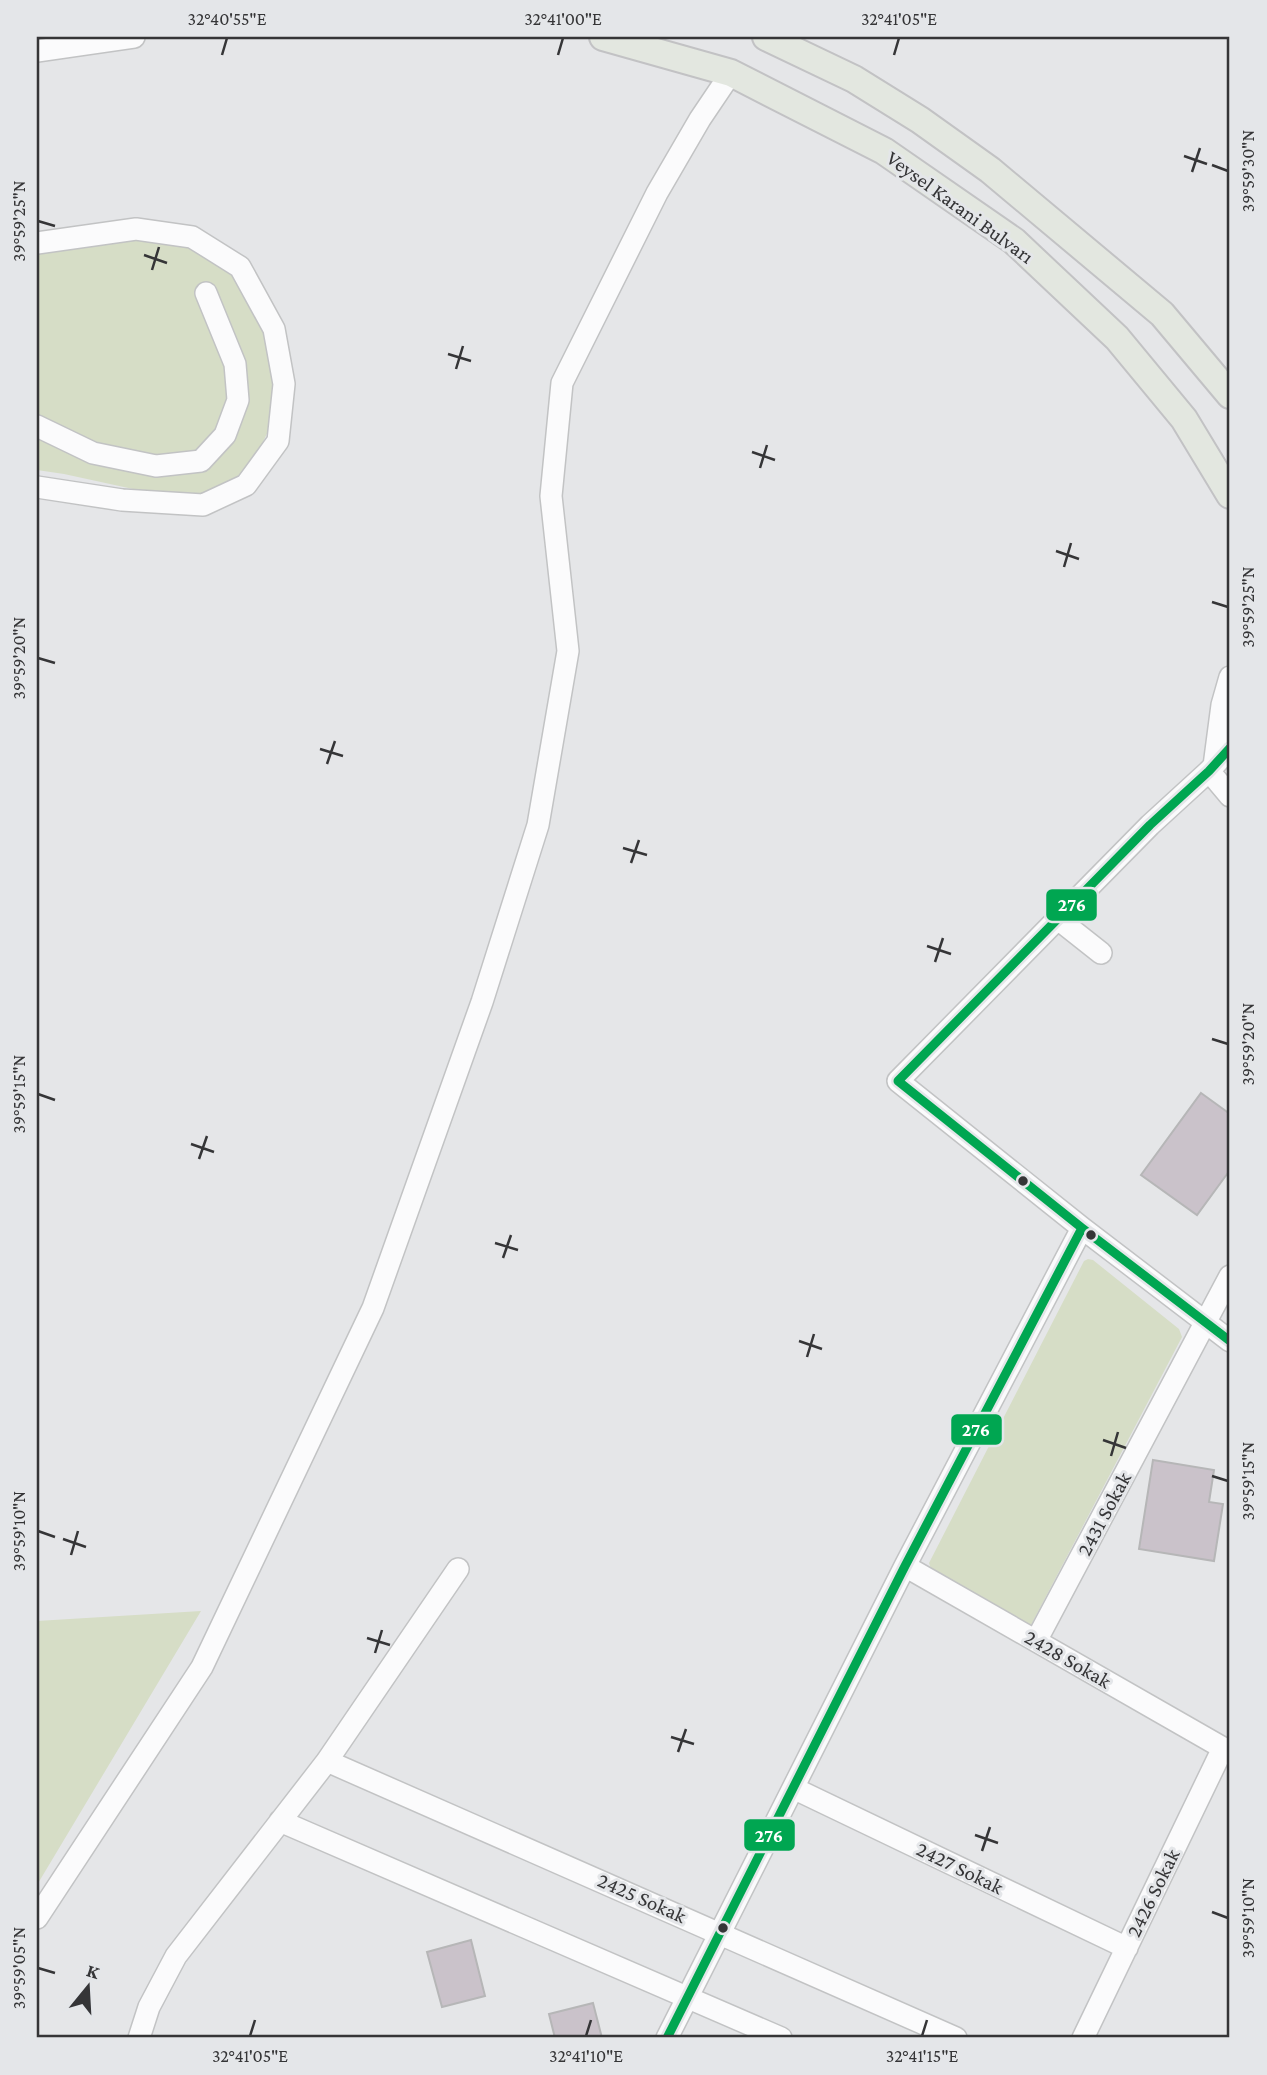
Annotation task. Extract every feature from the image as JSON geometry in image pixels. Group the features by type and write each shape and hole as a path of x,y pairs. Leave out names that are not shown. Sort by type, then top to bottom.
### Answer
{"main road":[{"name":"Veysel Karani Bulvarı","path":"603,37 731,73 884,151 1014,240 1117,338 1184,419 1226,489"},
{"name":"Veysel Karani Bulvarı","path":"766,37 854,79 920,120 990,170 1162,314 1230,395"}],"street":[{"path":"37,51 134,37"},
{"path":"37,1918 202,1667 373,1308 482,1002 538,825 568,651 551,496 562,383 657,193 700,119 731,73"},
{"path":"37,243 136,229 192,237 240,267 274,329 284,384 278,441 246,485 203,505 122,500 37,487"},
{"path":"37,426 93,453 156,466 201,461 225,435 238,400 235,365 205,293"},
{"path":"1226,489 1230,510"},
{"path":"1230,677 1222,705 1221,767 1230,796"},
{"path":"1230,748 1221,767 1150,825 898,1081 1082,1228 1230,1341"},
{"path":"1058,919 1101,953"},
{"path":"667,2038 905,1566 1082,1228"},
{"name":"2431 Sokak","path":"1036,1641 1230,1276"},
{"name":"2428 Sokak","path":"905,1566 1227,1750"},
{"path":"139,2038 149,2007 176,1956 327,1761 458,1569"},
{"name":"2426 Sokak","path":"1083,2038 1227,1750"},
{"name":"2425 Sokak","path":"327,1761 956,2038"},
{"name":"2427 Sokak","path":"793,1788 1127,1948"},
{"path":"280,1821 782,2038"}],"green space":[{"path":"136,239 194,248 236,275 267,330 276,389 270,427 251,468 207,494 156,494 37,470 37,253"},
{"path":"1093,1260 1179,1329 1182,1337 1029,1626 931,1569 929,1563 1084,1261"},
{"path":"201,1611 37,1885 37,1621"}],"building":[{"path":"1201,1093 1230,1114 1230,1170 1197,1215 1141,1175"},
{"path":"1153,1460 1214,1470 1209,1502 1223,1504 1214,1561 1139,1549"},
{"path":"471,1940 485,1996 442,2007 427,1952"},
{"path":"593,2003 602,2038 555,2038 549,2014"}],"transit line":[{"name":"276","path":"1230,748 1150,825 898,1081 1082,1228 1230,1341"},
{"name":"276","path":"667,2038 905,1566 1082,1228"}]}
